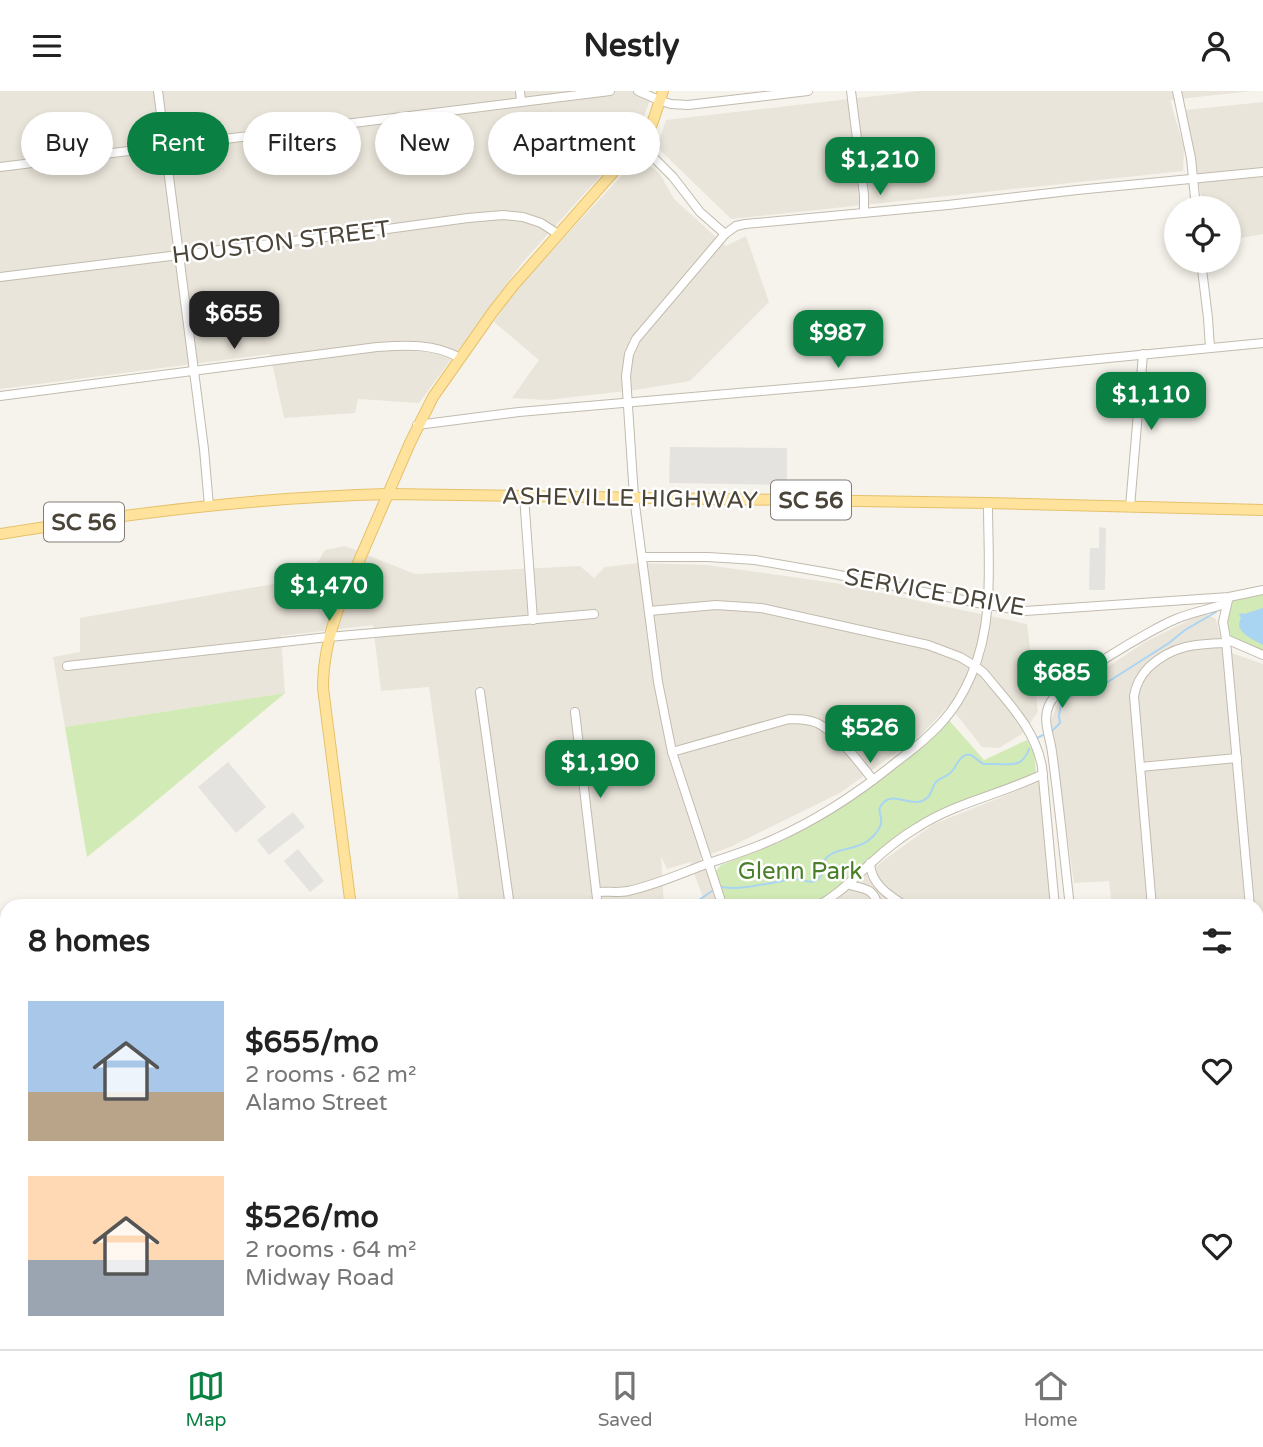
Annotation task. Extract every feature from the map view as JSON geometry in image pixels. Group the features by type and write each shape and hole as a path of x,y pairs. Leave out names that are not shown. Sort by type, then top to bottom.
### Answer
{"main road":[{"path":"350,899 323,688 328,637 417,425 430,403 513,286 611,175"},
{"name":"ASHEVILLE HIGHWAY","path":"0,534 209,506 318,496 388,494 1263,510"}],"street":[{"path":"158,91 161,112"},
{"path":"520,91 521,102"},
{"path":"229,138 610,91"},
{"path":"638,91 662,96 671,104 688,105 808,91"},
{"path":"851,91 864,212"},
{"path":"1177,91 1189,149 1195,196"},
{"path":"0,167 127,151"},
{"path":"660,164 700,212 725,234"},
{"path":"722,899 672,752 658,682 634,497 626,370 632,346 725,234 745,223 1263,172"},
{"path":"169,175 209,506"},
{"name":"HOUSTON STREET","path":"0,277 503,215 532,219 558,234"},
{"path":"1202,273 1210,348"},
{"path":"417,425 628,401 853,383 1263,343"},
{"path":"0,396 398,345 436,347 460,358"},
{"path":"1130,507 1143,354"},
{"path":"430,403 434,417 440,422"},
{"path":"523,496 533,620"},
{"path":"597,892 626,891 664,881 752,849 792,831 873,780 912,750 943,721 959,699 975,666 984,636 988,605 988,503"},
{"name":"SERVICE DRIVE","path":"642,557 708,557 767,562 1014,610 1228,600"},
{"path":"1069,899 1046,717 1056,693 1092,667 1179,617 1263,590"},
{"path":"1228,600 1223,622 1249,899"},
{"path":"649,611 716,605 761,608 928,645 975,666 1009,703 1032,734 1040,756 1054,899"},
{"path":"67,666 328,637 594,614"},
{"path":"1152,899 1134,695 1138,682 1154,662 1172,650 1188,646 1226,641 1263,655"},
{"path":"480,692 509,899"},
{"path":"575,712 597,899"},
{"path":"672,752 752,728 799,719 827,729 873,780"},
{"path":"1140,767 1237,758"},
{"path":"830,899 907,834 937,816 1043,774"},
{"path":"870,863 876,883 893,899"},
{"path":"848,884 851,887 862,887 876,899"}],"shaded area":[{"path":"0,91 653,91 646,112 488,112 488,175 601,175 522,263 419,403 358,399 355,413 284,418 270,354 0,389"},
{"path":"919,91 1252,91 1170,100 1184,148 1183,171 731,219 660,150 660,138 666,120"},
{"path":"1263,102 1263,234 1241,238 1241,196 1201,196 1186,110"},
{"path":"660,174 674,199 726,246 746,236 769,302 690,381 547,400 512,398 539,360 494,322 518,287 622,175"},
{"path":"670,447 787,448 787,485 669,483"},
{"path":"1099,527 1106,528 1105,590 1089,590 1090,548 1099,548"},
{"path":"345,546 415,574 580,566 594,578 605,567 639,563 707,565 835,583 1027,624 1038,712 1022,734 999,748 982,747 949,705 922,734 840,793 730,847 700,858 720,899 703,899 690,862 667,869 661,856 664,899 459,899 429,687 381,691 373,625 281,636 285,693 65,727 53,657 80,652 80,618 308,578 325,550"},
{"path":"1204,613 1216,619 1223,650 1263,664 1263,899 1111,899 1109,881 1074,883 1051,720 1060,699 1145,642"},
{"path":"228,762 266,807 236,833 198,787"},
{"path":"1039,782 1051,899 837,899 884,860 934,824"},
{"path":"293,812 305,827 269,855 257,840"},
{"path":"298,849 324,881 310,892 284,861"}],"green space":[{"path":"1263,591 1263,655 1241,646 1223,629 1231,597"},
{"path":"285,693 137,817 87,857 65,727"},
{"name":"Glenn Park","path":"948,719 984,760 1027,740 1034,753 1036,773 1007,787 949,806 916,824 889,842 822,899 723,897 716,871 721,865 777,843 828,816 917,749"}],"water":[{"path":"1263,608 1263,645 1242,631 1239,615"}],"waterway":[{"path":"1051,732 1060,723 1061,705 1068,698 1092,692 1216,612"},
{"path":"1037,738 1043,735"},
{"path":"722,887 749,887 791,879 815,881 821,876 823,863 832,854 863,844 876,833 881,825 879,810 883,803 893,799 923,801 929,796 935,783 950,773 963,756 971,755 984,764 1011,764 1020,762 1029,749"},
{"path":"700,899 712,891"}]}
